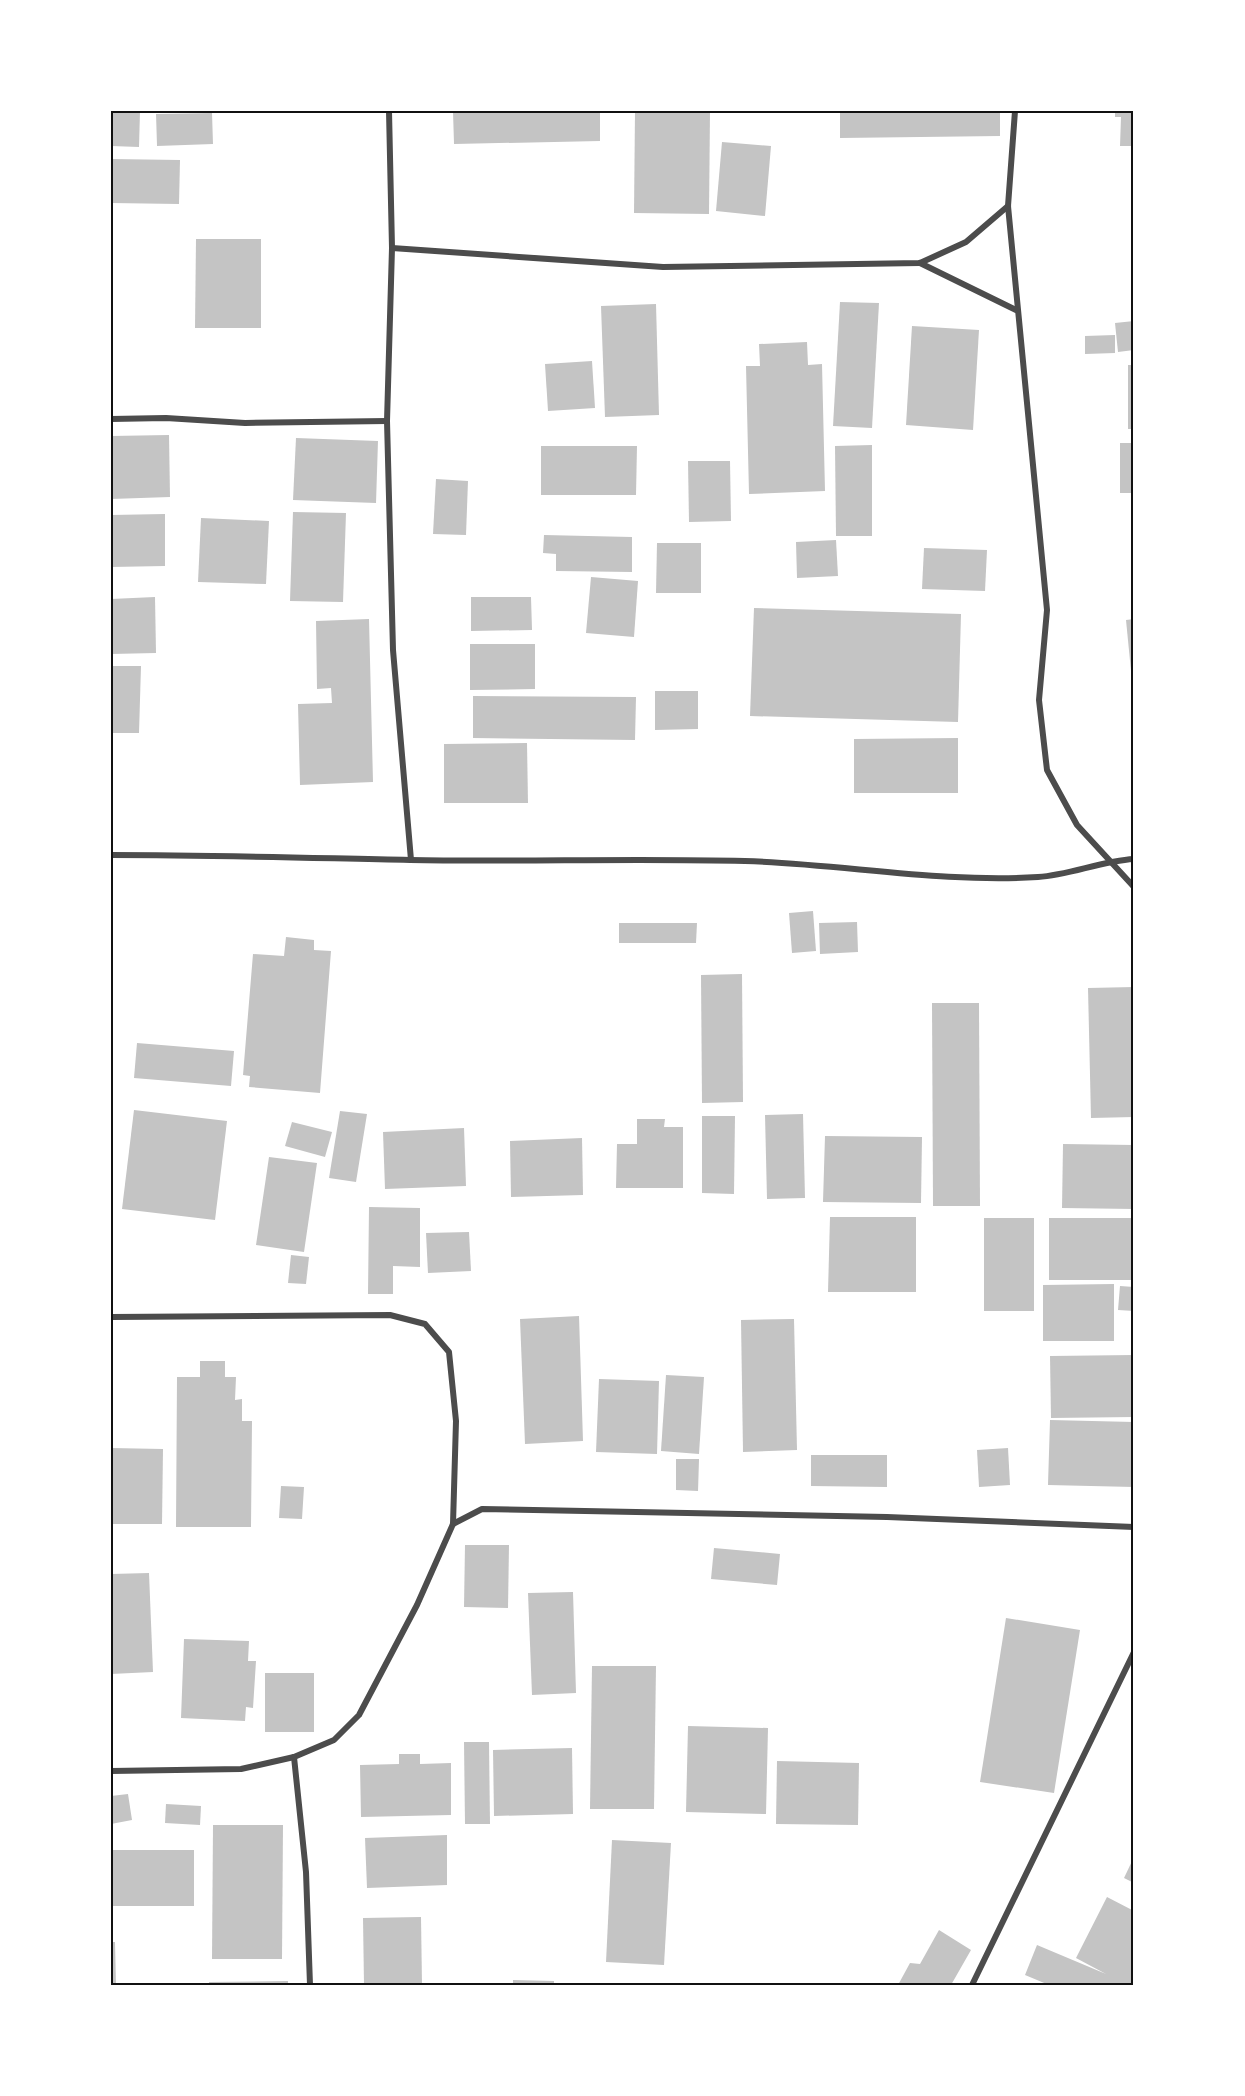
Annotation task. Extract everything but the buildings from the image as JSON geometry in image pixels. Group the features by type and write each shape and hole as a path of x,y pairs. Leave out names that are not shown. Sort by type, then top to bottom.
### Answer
{"street":[{"path":"389,111 392,248 387,421 393,650 411,860"},
{"path":"1015,111 1008,206 1016,310 1047,610 1039,700 1047,770 1077,825 1134,887"},
{"path":"392,248 663,267 920,263 966,242 1008,206"},
{"path":"920,263 1016,310"},
{"path":"111,419 166,417 245,423 387,421"},
{"path":"111,855 238,855 411,860 636,858 791,863 936,877 1041,877 1109,860 1134,859"},
{"path":"111,1317 390,1315 425,1324 449,1352 456,1422 453,1524 417,1605 359,1715 334,1740 294,1757 240,1769 111,1771"},
{"path":"453,1524 482,1509 887,1517 1134,1527"},
{"path":"972,1985 1134,1652"},
{"path":"294,1757 306,1872 310,1985"}]}
